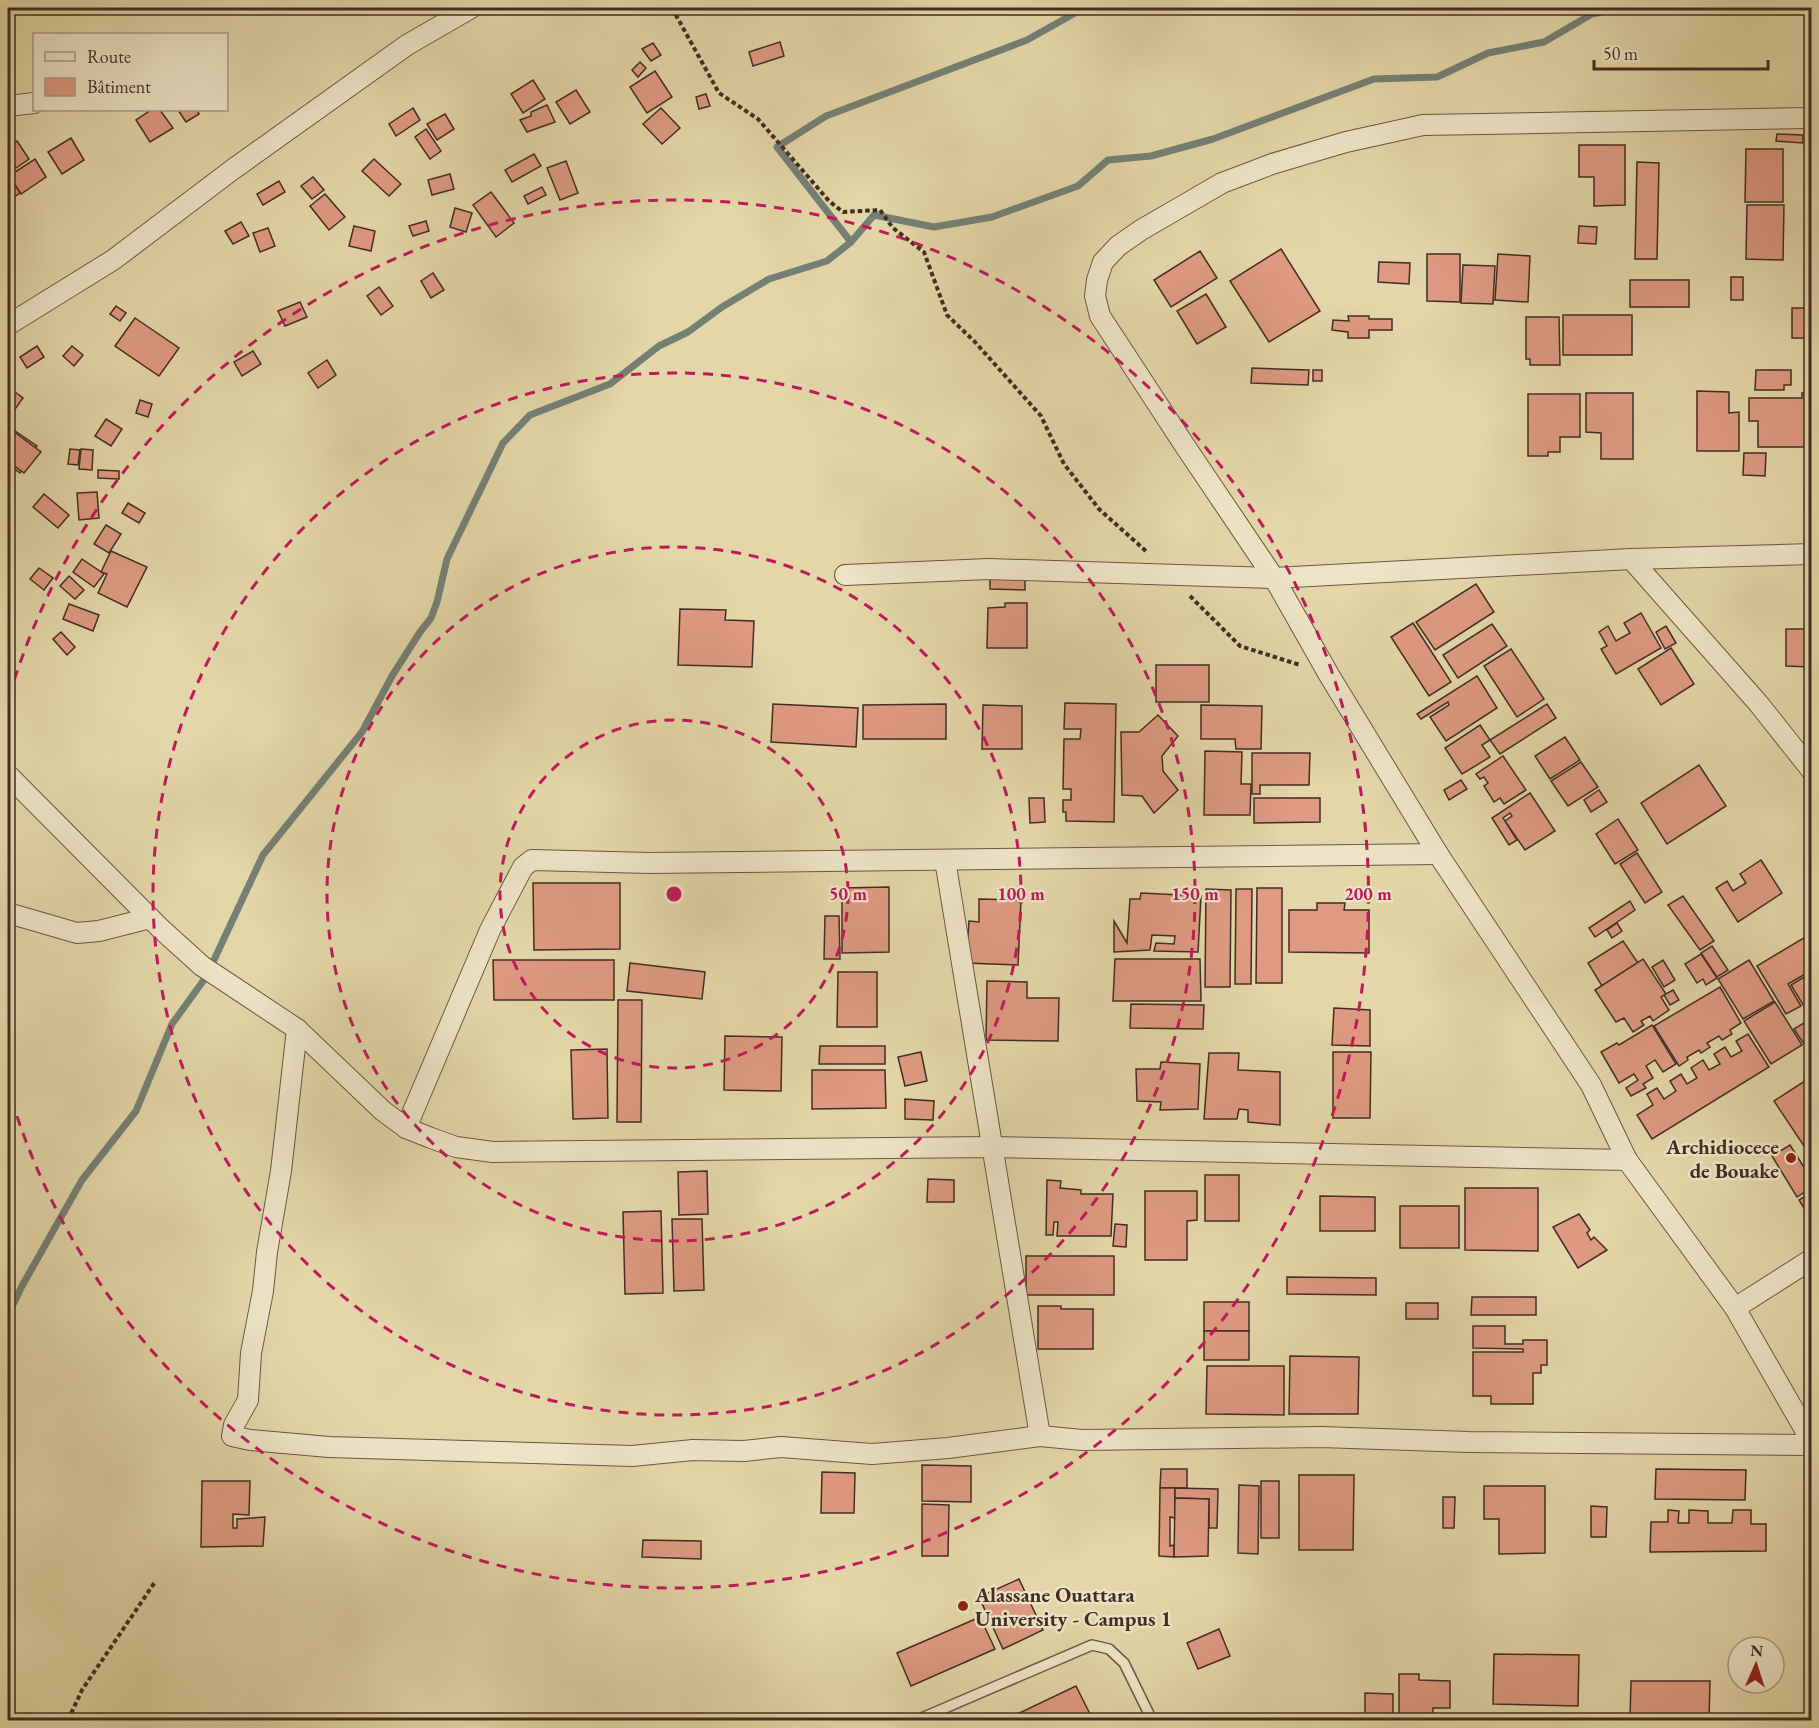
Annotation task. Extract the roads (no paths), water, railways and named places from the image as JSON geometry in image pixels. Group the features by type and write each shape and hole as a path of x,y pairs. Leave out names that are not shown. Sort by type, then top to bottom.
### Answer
{"street":[{"path":"8,326 113,260 232,170 407,45 471,8"},
{"path":"8,106 33,103"},
{"path":"297,1029 281,1171 251,1353 248,1400 234,1425 232,1436 250,1440 329,1447 632,1456 693,1450 780,1447 872,1454 948,1448 1040,1436 1082,1440 1321,1437 1469,1442 1812,1443 1735,1308 1627,1160 1591,1085 1438,854 1329,675 1275,578 1185,446 1100,315 1095,296 1103,262 1119,246 1182,205 1222,183 1272,164 1346,142 1423,125 1812,118"},
{"path":"845,575 989,569 1275,578 1631,560 1812,554"},
{"path":"1631,560 1758,703 1812,771"},
{"path":"8,775 150,918 202,966 297,1029 383,1111 406,1128 456,1147 493,1152 991,1147 1627,1160"},
{"path":"406,1128 490,930 523,867 532,860 650,863 1438,854"},
{"path":"945,860 1040,1436"},
{"path":"8,913 77,933 99,931 150,918"},
{"path":"1735,1308 1812,1259"}],"lane":[{"path":"917,1720 1092,1645 1109,1649 1124,1663 1152,1720"}],"waterway":[{"path":"851,242 777,147 826,116 1027,40 1084,8"},
{"path":"8,1315 82,1180 136,1111 172,1024 206,977 263,855 362,732 392,676 431,618 447,559 503,443 530,415 610,384 659,346 688,332 722,307 769,279 827,261 851,242 874,215 934,227 992,217 1078,186 1108,160 1151,156 1213,139 1374,79 1437,77 1488,53 1544,42 1592,14 1623,8"}],"place":[{"name":"Archidiocece de Bouake","path":"1791,1158"},
{"name":"Alassane Ouattara University - Campus 1","path":"963,1606"}]}
